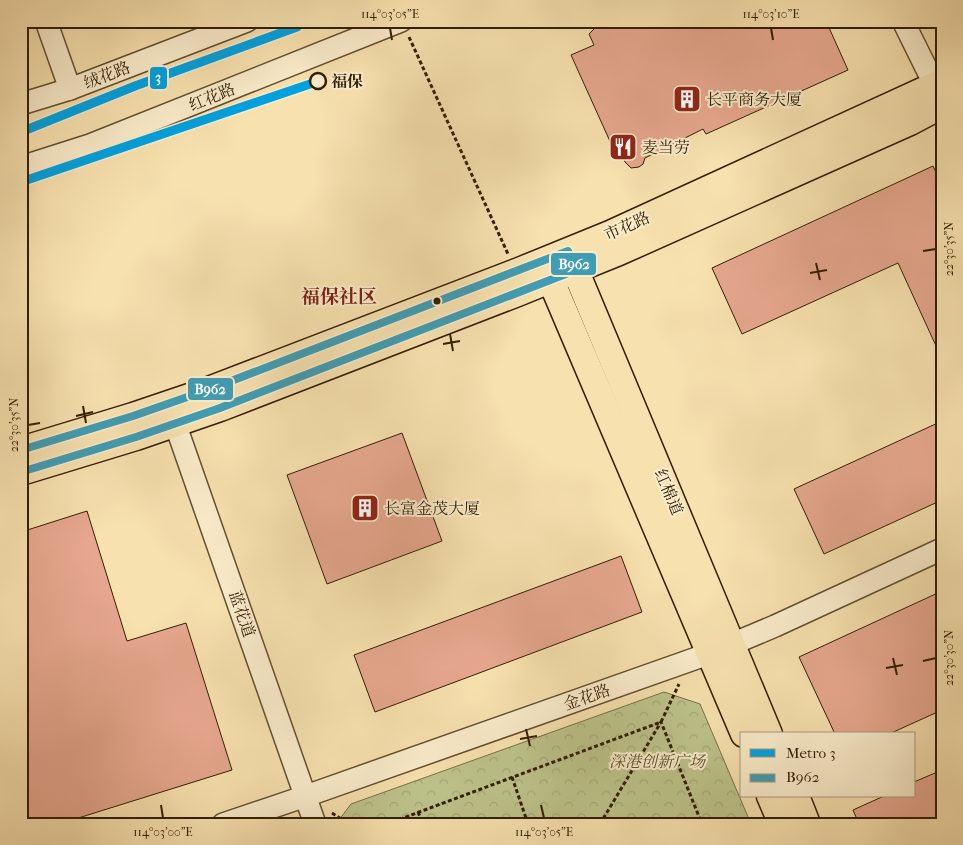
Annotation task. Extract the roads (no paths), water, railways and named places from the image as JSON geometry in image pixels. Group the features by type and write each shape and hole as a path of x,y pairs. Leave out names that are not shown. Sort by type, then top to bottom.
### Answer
{"main road":[{"name":"市花路","path":"21,450 172,414 229,404 572,260 619,252 910,122 940,93"},
{"name":"红棉道","path":"572,260 711,653 768,732"},
{"name":"市花路","path":"21,472 172,414 213,388 519,271 547,271"},
{"name":"红棉道","path":"547,271 743,732"},
{"path":"771,798 782,824"},
{"path":"797,798 807,824"}],"street":[{"path":"46,21 70,89"},
{"name":"绒花路","path":"21,104 70,89 247,21"},
{"path":"903,21 940,93"},
{"name":"红花路","path":"21,167 90,145 403,25"},
{"name":"蓝花道","path":"172,414 315,824"},
{"name":"金花路","path":"223,824 711,653 942,549"}],"metro line":[{"name":"3","path":"21,132 135,86 297,27"},
{"name":"3","path":"21,182 319,81"}],"place":[{"name":"福保","path":"318,81"},
{"name":"长平商务大厦","path":"687,99"},
{"name":"麦当劳","path":"623,147"},
{"name":"长富金茂大厦","path":"365,508"}],"district":[{"name":"福保社区","path":"339,297"}],"park label":[{"name":"深港创新广场","path":"657,761"}]}
